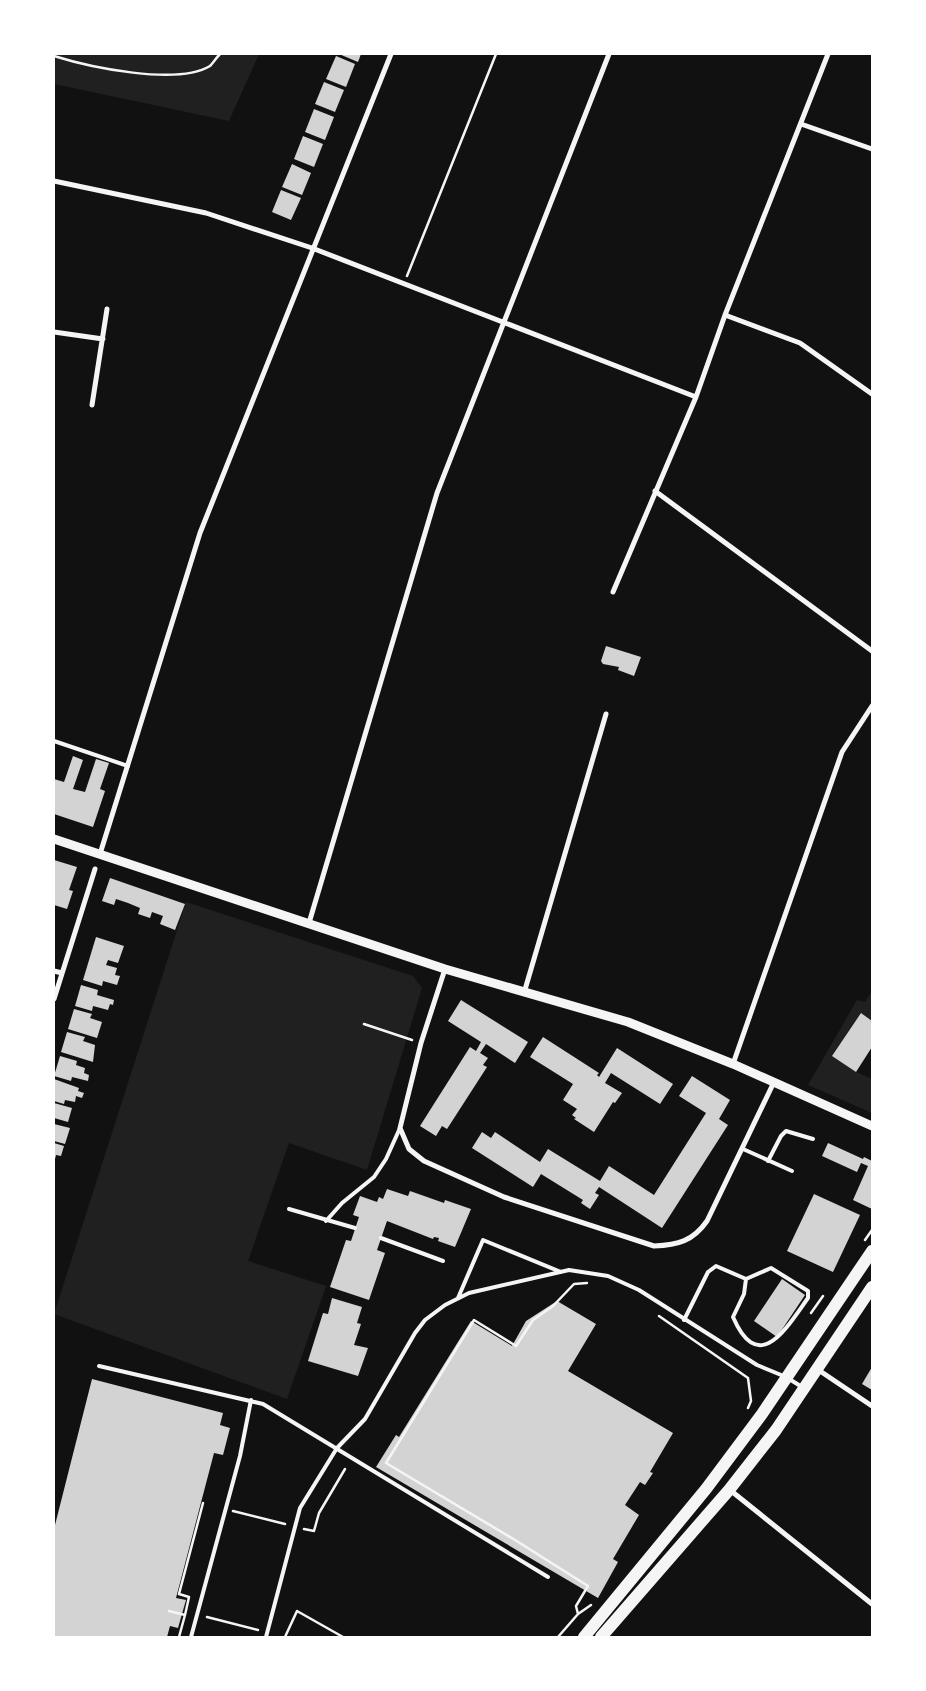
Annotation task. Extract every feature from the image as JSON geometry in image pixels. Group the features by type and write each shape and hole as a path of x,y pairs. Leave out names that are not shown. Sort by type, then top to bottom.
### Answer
{"main road":[{"path":"584,1637 706,1489 762,1414 872,1250"},
{"path":"601,1637 729,1490 776,1430 872,1287"}],"street":[{"path":"100,854 200,533 312,248 391,54"},
{"path":"309,923 437,493 609,54"},
{"path":"613,592 696,397 725,316 828,54"},
{"path":"801,124 872,149"},
{"path":"54,181 206,213 312,248 696,397"},
{"path":"92,405 107,310"},
{"path":"725,316 800,343 872,394"},
{"path":"54,332 103,339"},
{"path":"655,491 872,651"},
{"path":"733,1064 842,752 872,706"},
{"path":"524,993 606,714"},
{"path":"54,839 445,969 628,1022 733,1064 872,1126"},
{"path":"54,1000 95,869"},
{"path":"445,969 421,1044 400,1128 409,1149 424,1161 504,1196 654,1246 674,1244 698,1234 707,1221 774,1082"},
{"path":"54,971 62,973"},
{"path":"817,1369 872,1406"},
{"path":"729,1490 872,1604"}],"lane":[{"path":"54,741 128,766"},
{"path":"326,1221 342,1203 374,1177 386,1159 400,1128"},
{"path":"768,1161 781,1136 786,1131 813,1139"},
{"path":"743,1149 792,1171"},
{"path":"290,1209 355,1228"},
{"path":"381,1238 443,1261"},
{"path":"458,1298 483,1240 561,1272"},
{"path":"684,1320 708,1272 713,1267 716,1266 746,1279 772,1268 808,1291 808,1298 781,1336 775,1341 766,1344 749,1341 736,1329 733,1318 744,1294 746,1279"},
{"path":"266,1637 300,1508 337,1448 365,1419 415,1333 425,1320 468,1293 561,1272 588,1272 608,1276 639,1290 757,1366 786,1377 804,1388"},
{"path":"99,1366 262,1404 548,1577"},
{"path":"192,1637 242,1447 251,1400"}],"path":[{"path":"54,56 108,68 181,75 210,65 220,54"},
{"path":"404,284 496,54"},
{"path":"364,1024 421,1044"},
{"path":"578,1614 576,1606 588,1586 386,1463 474,1320 516,1346 533,1320 553,1306 574,1284 595,1282"},
{"path":"656,1314 748,1378 751,1401 746,1414"},
{"path":"304,1528 314,1531 319,1513 346,1469"},
{"path":"179,1637 189,1597 179,1594 203,1503"},
{"path":"233,1510 285,1524"},
{"path":"558,1637 578,1614 598,1601"},
{"path":"169,1610 185,1614"},
{"path":"285,1637 297,1611 343,1637"},
{"path":"207,1617 258,1630"}],"shaded area":[{"path":"54,54 259,54 229,121 54,84"},
{"path":"186,902 413,976 422,988 367,1170 289,1143 248,1261 326,1286 287,1399 54,1314"},
{"path":"872,991 872,1021 861,1013 832,1056 856,1072 872,1079 872,1113 808,1085 857,1000 865,1002"}],"building":[{"path":"339,54 361,54 358,62"},
{"path":"336,56 355,64 346,87 326,79"},
{"path":"324,82 344,90 335,112 315,104"},
{"path":"314,109 334,117 325,140 305,132"},
{"path":"303,136 323,144 314,167 294,159"},
{"path":"292,164 311,173 302,195 282,187"},
{"path":"281,190 301,198 291,220 272,212"},
{"path":"606,646 641,657 634,676 618,670 619,667 603,664 601,661"},
{"path":"73,756 83,760 73,789 85,792 96,759 109,763 100,789 105,791 93,827 54,814 54,779 64,782"},
{"path":"54,860 77,867 69,890 73,891 67,909 54,905"},
{"path":"110,878 185,904 175,930 160,924 163,916 152,912 150,918 138,914 140,908 116,899 114,905 102,901"},
{"path":"96,937 124,946 118,963 108,960 106,965 117,968 115,975 120,976 117,985 103,981 102,986 83,980"},
{"path":"81,985 98,990 97,995 114,1000 113,1005 110,1004 108,1010 93,1006 92,1011 75,1006"},
{"path":"461,1000 528,1042 515,1063 486,1044 480,1053 488,1058 483,1065 487,1067 447,1129 442,1126 436,1136 420,1126 470,1047 476,1051 481,1042 448,1021"},
{"path":"74,1009 92,1014 90,1018 102,1022 97,1038 68,1029"},
{"path":"861,1013 872,1021 872,1047 856,1072 832,1056"},
{"path":"67,1032 85,1037 83,1041 95,1045 93,1062 61,1052"},
{"path":"543,1037 599,1073 597,1075 599,1077 617,1048 673,1084 660,1104 611,1073 605,1083 622,1093 615,1103 613,1102 594,1132 574,1119 576,1118 572,1115 577,1109 563,1100 573,1084 530,1057"},
{"path":"60,1056 77,1061 76,1065 85,1068 84,1073 89,1075 88,1081 72,1077 71,1081 54,1076"},
{"path":"692,1076 730,1100 719,1119 728,1125 662,1228 599,1187 595,1193 599,1195 590,1209 581,1203 583,1200 541,1174 533,1187 472,1148 482,1132 491,1138 495,1132 540,1162 548,1149 600,1181 609,1166 654,1195 706,1113 679,1096"},
{"path":"54,1079 79,1088 78,1091 84,1093 82,1098 76,1096 75,1102 65,1100 64,1104 54,1101"},
{"path":"54,1103 72,1108 68,1122 54,1118"},
{"path":"54,1124 70,1128 65,1144 54,1141"},
{"path":"54,1143 64,1146 61,1156 56,1155 54,1163"},
{"path":"828,1143 863,1159 864,1157 872,1161 872,1209 853,1200 868,1166 861,1163 857,1172 822,1156"},
{"path":"387,1189 408,1196 410,1191 444,1203 445,1200 471,1209 455,1247 438,1241 439,1238 434,1237 433,1239 387,1221 377,1250 385,1253 369,1300 330,1287 346,1240 351,1241 359,1217 353,1215 360,1196 377,1202 379,1197 383,1199"},
{"path":"814,1194 860,1215 833,1272 787,1251"},
{"path":"782,1279 805,1295 777,1337 754,1321"},
{"path":"332,1298 362,1307 357,1323 361,1324 354,1345 368,1348 358,1376 308,1361 323,1313 328,1314"},
{"path":"557,1301 596,1324 568,1371 673,1433 650,1472 653,1473 645,1485 640,1482 625,1505 639,1515 613,1559 618,1562 598,1598 376,1467 396,1435 399,1437 471,1321 512,1346 526,1321"},
{"path":"872,1367 872,1390 862,1384"},
{"path":"92,1379 223,1413 220,1425 230,1428 223,1455 214,1453 176,1598 186,1600 178,1628 170,1626 167,1637 54,1637 54,1529"}]}
